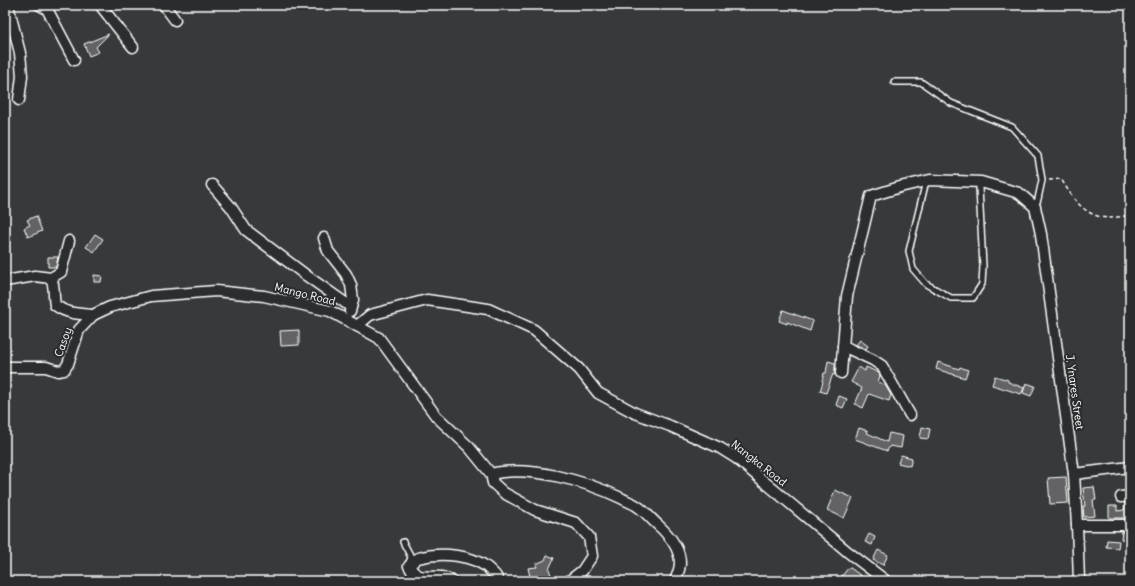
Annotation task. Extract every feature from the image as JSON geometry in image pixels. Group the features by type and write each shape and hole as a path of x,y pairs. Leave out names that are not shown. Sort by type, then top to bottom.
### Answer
{"street":[{"path":"40,5 47,10 74,60"},
{"path":"100,5 133,47"},
{"path":"164,5 175,20"},
{"path":"11,6 20,53 22,76 19,100"},
{"path":"841,372 847,296 871,196 930,180 982,182 1019,193 1035,207"},
{"path":"212,185 231,207 246,230 351,307"},
{"name":"J. Ynares Street","path":"1035,207 1041,234 1074,474 1079,581"},
{"path":"324,238 328,251 346,274 351,285 353,300 348,320"},
{"path":"5,281 35,276 51,278 61,272 69,241"},
{"path":"51,278 53,281 55,305 70,313 93,315"},
{"name":"Mango Road","path":"93,315 110,307 151,296 216,291 264,296 330,311 348,320 379,338 436,416 469,447 491,474 493,483 504,493 535,510 576,523 589,537 592,556 582,571 569,581"},
{"name":"Nangka Road","path":"357,326 370,315 427,300 488,309 534,330 579,369 598,393 635,413 670,426 720,448 736,458 848,552 886,581"},
{"name":"Casoy","path":"5,367 46,367 58,371 64,370 68,364 79,330 93,315"},
{"path":"843,346 873,360 882,366 910,415"},
{"path":"1074,474 1130,467"},
{"path":"491,474 501,472 537,472 587,484 638,506 668,534 676,549 680,562 675,581"},
{"path":"1077,525 1130,524"},
{"path":"452,581 445,577 418,578 412,573 409,566 416,559 443,555 471,558 485,565 498,581"}],"lane":[{"path":"894,82 921,82 951,103 1012,127 1038,156 1042,180 1035,207"},
{"path":"926,181 909,252 913,269 926,284 951,298 973,298 982,284 983,266 979,188 982,182"},
{"path":"403,542 411,557 409,566"}],"path":[{"path":"1042,180 1061,179 1078,204 1090,214 1108,218 1130,215"}],"building":[{"path":"109,34 96,47 99,52 89,56 84,44"},
{"path":"36,216 42,231 28,237 24,228 30,225 27,220"},
{"path":"95,234 103,239 94,252 86,247"},
{"path":"48,257 58,257 56,267 48,267"},
{"path":"94,275 102,276 101,282 94,282"},
{"path":"783,310 813,321 810,331 787,322 787,324 779,321"},
{"path":"299,330 299,345 281,346 280,331"},
{"path":"860,340 868,346 866,349 856,345"},
{"path":"828,361 835,363 835,375 833,374 826,393 820,391"},
{"path":"938,362 959,369 960,367 968,370 965,378 936,369"},
{"path":"859,367 865,371 866,367 879,373 880,376 878,382 885,385 891,395 889,401 869,394 863,408 855,404 862,388 851,382"},
{"path":"995,376 1008,380 1008,382 1024,388 1021,394 992,385"},
{"path":"1026,383 1035,386 1031,396 1023,393"},
{"path":"839,396 847,399 843,408 836,405"},
{"path":"922,427 930,429 928,439 920,438"},
{"path":"859,428 868,431 867,433 887,442 889,433 903,436 901,448 890,446 887,451 855,439"},
{"path":"901,455 912,458 910,466 898,463"},
{"path":"1066,477 1068,503 1050,504 1048,478"},
{"path":"1094,487 1096,500 1093,500 1095,516 1084,517 1083,506 1085,506 1083,488"},
{"path":"835,490 853,498 844,518 827,510"},
{"path":"1125,503 1127,503 1130,518 1109,518 1109,506 1117,506 1117,511 1124,510"},
{"path":"1122,532 1130,532 1130,540 1121,539"},
{"path":"869,534 875,537 872,545 865,542"},
{"path":"1107,540 1119,541 1118,548 1106,547"},
{"path":"878,550 888,555 883,565 873,560"},
{"path":"547,555 554,558 549,569 551,575 542,581 531,581 528,568 537,567 536,564 545,560"},
{"path":"849,567 868,581 838,581"}]}
